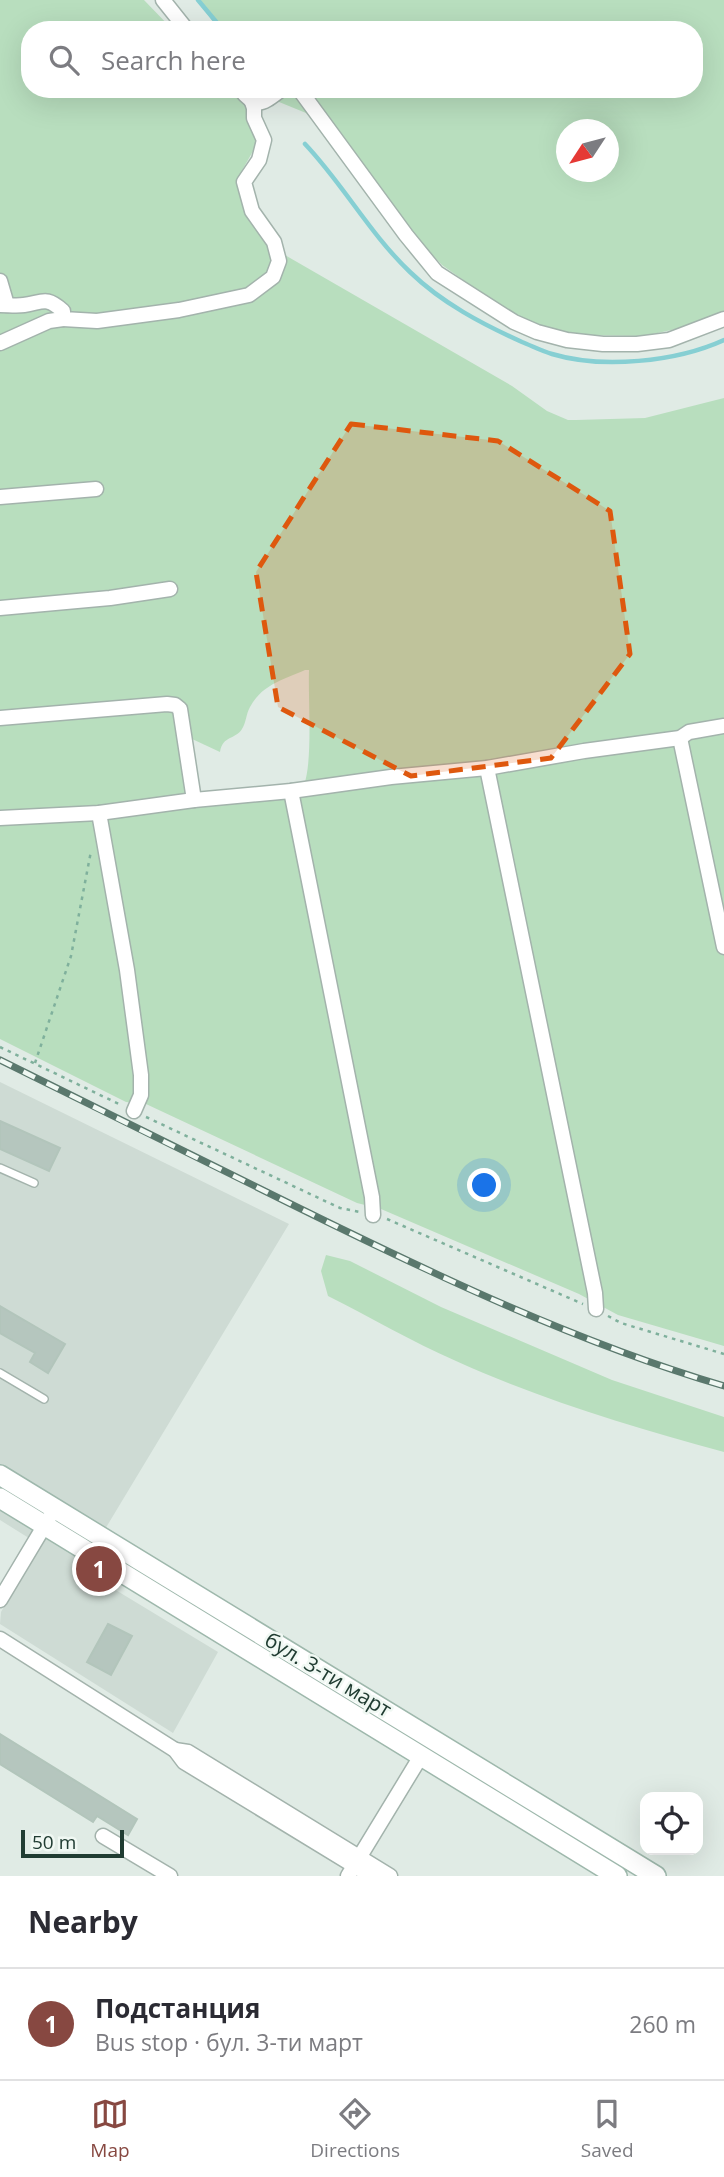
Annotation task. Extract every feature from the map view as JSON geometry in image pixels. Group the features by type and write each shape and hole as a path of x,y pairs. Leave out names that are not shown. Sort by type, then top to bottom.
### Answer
{"main road":[{"name":"бул. 3-ти март","path":"0,1475 50,1517 421,1756 617,1876"},
{"name":"бул. 3-ти март","path":"0,1498 50,1517 656,1876"}],"street":[{"path":"163,0 180,21"},
{"path":"252,98 257,102"},
{"path":"0,343 49,321 97,321 179,310 249,295 273,277 279,261 274,242 252,211 244,182 259,160 264,140 254,118 254,108 257,102 265,98"},
{"path":"306,98 406,235 437,272 514,322 567,340 637,344 669,340 724,319"},
{"path":"0,281 4,305 22,306 42,300 51,301 63,311 63,319"},
{"path":"0,497 96,489"},
{"path":"0,608 110,598 170,589"},
{"path":"0,718 175,705 180,709 194,800"},
{"path":"0,818 99,813 486,768 680,738 689,732 724,726"},
{"path":"680,738 724,947"},
{"path":"486,768 595,1293 596,1309"},
{"path":"291,791 372,1196 373,1215"},
{"path":"99,813 127,970 141,1075 141,1095 134,1111"},
{"path":"0,1600 50,1517"},
{"path":"0,1639 174,1750 188,1752 371,1876"},
{"path":"354,1866 421,1756"},
{"path":"103,1836 170,1876"},
{"path":"354,1866 390,1876"}],"lane":[{"path":"0,1168 33,1183"},
{"path":"0,1373 44,1399"}],"path":[{"path":"34,1063 71,956 92,850"}],"highlighted area":[{"path":"351,424 498,441 610,511 630,654 551,758 411,776 278,707 256,572"}],"shaded area":[{"path":"0,1082 289,1224 81,1569 218,1652 173,1733 0,1624 1,1612 40,1545 0,1520"}],"green space":[{"path":"0,0 144,0 164,21 21,21 21,98 243,98 252,106 261,137 240,174 237,187 271,247 512,386 547,411 568,420 645,418 724,398 724,722 681,732 391,781 393,784 724,731 724,1346 618,1315 579,1294 381,1209 357,1203 146,1104 126,1102 0,1039","holes":["305,670 309,670 309,745 304,785 199,797 190,738 220,752 226,740 242,729 250,707 260,693"]},
{"path":"197,0 724,0 724,312 694,325 644,336 576,335 540,328 507,311 442,265 405,226 349,148 306,113 269,98 703,98 703,21 212,21"},
{"path":"326,1255 350,1261 441,1307 612,1380 724,1417 724,1452 622,1423 555,1400 488,1375 423,1346 328,1296 321,1271"}],"building":[{"path":"0,1121 60,1148 49,1171 0,1149"},
{"path":"0,1306 65,1344 48,1373 30,1362 35,1353 0,1333"},
{"path":"108,1624 132,1636 111,1675 87,1662"},
{"path":"0,1734 137,1819 128,1835 97,1816 93,1822 0,1764"}],"waterway":[{"path":"198,0 216,21"},
{"path":"305,144 382,242 410,272 449,303 507,335 552,354 572,359 616,362 684,354 724,340"}],"railway":[{"path":"0,1060 455,1283 615,1349 724,1386"}],"place":[{"name":"Подстанция","path":"99,1569"}]}
